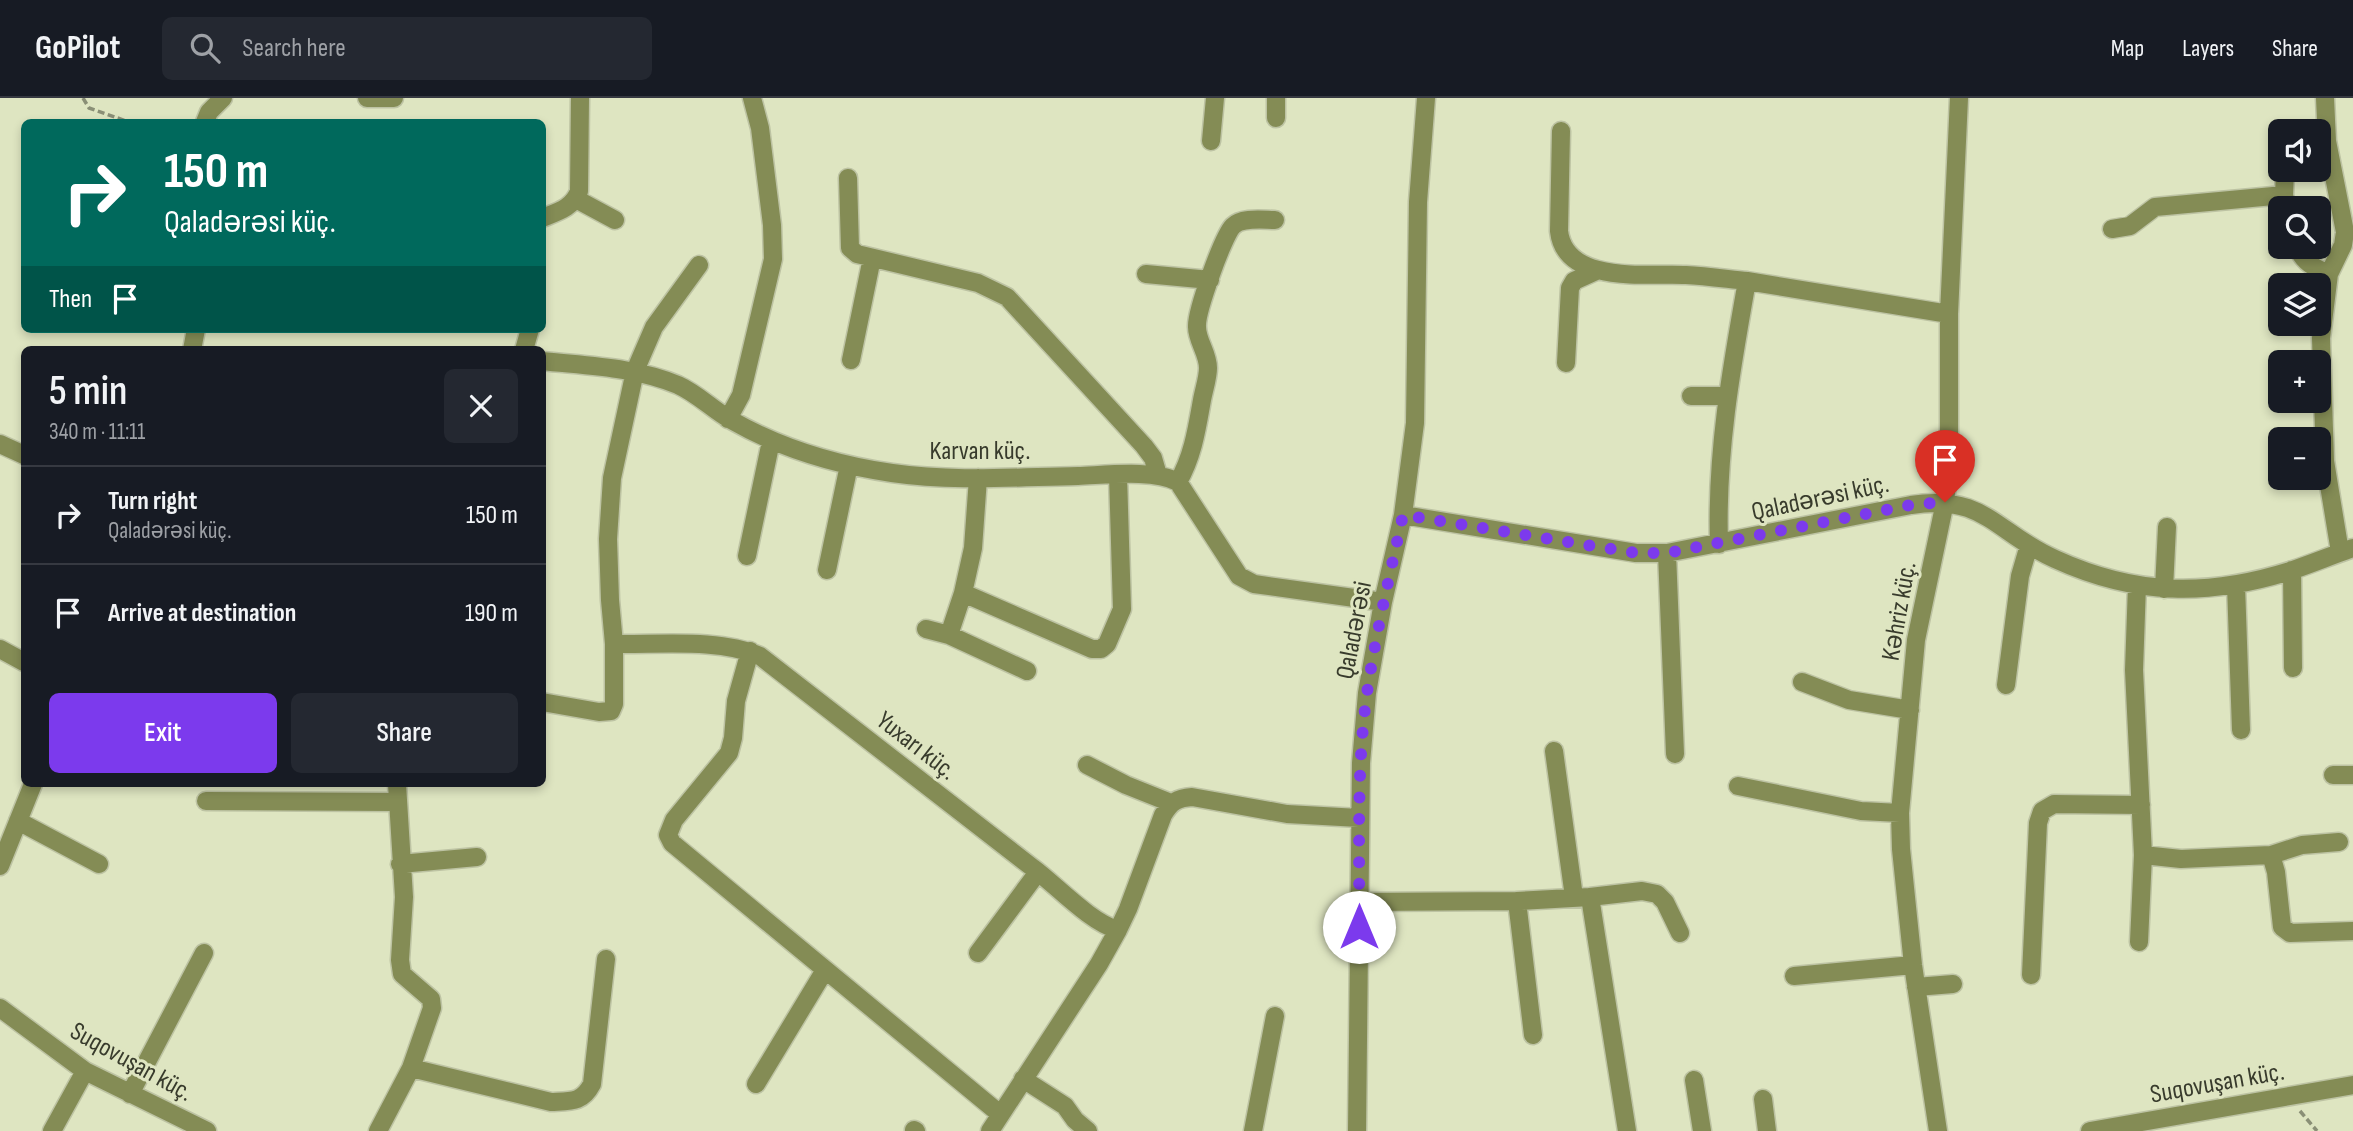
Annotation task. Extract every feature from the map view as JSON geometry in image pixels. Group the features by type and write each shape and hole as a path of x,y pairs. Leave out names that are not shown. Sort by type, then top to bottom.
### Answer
{"street":[{"path":"206,119 209,112 223,98"},
{"path":"367,98 394,98"},
{"path":"546,216 567,207 576,199 579,191 580,98"},
{"path":"728,419 741,395 772,259 772,225 760,128 752,98"},
{"path":"1211,141 1215,98"},
{"path":"1276,98 1276,118"},
{"name":"Qaladərəsi","path":"1357,1131 1361,763 1367,693 1383,602 1403,515 1415,423 1418,202 1426,98"},
{"name":"Kəhriz küç.","path":"1938,1131 1913,965 1903,873 1900,813 1916,640 1945,502 1950,444 1949,314 1959,98"},
{"path":"2325,98 2327,141 2349,233 2329,273"},
{"path":"1561,131 1560,243 1567,254 1596,271 1747,281 1949,314"},
{"path":"848,178 850,248 857,254 978,283 1007,297 1144,446 1153,458 1158,475"},
{"path":"576,199 615,220"},
{"path":"2112,229 2130,226 2155,207 2268,203"},
{"path":"1275,220 1242,221 1233,226 1210,280 1198,313 1197,328 1207,357 1208,370 1187,467 1178,482 1239,576 1254,584 1383,602"},
{"path":"851,360 872,258"},
{"path":"2303,259 2327,273"},
{"path":"546,703 599,712 611,711 614,704 614,644 608,538 612,478 635,371 654,327 699,265"},
{"path":"1566,363 1570,288 1574,281 1596,271"},
{"path":"1146,274 1210,280"},
{"path":"1719,544 1720,455 1726,396 1747,281"},
{"path":"2320,336 2325,461 2347,550"},
{"name":"Karvan küç.","path":"546,361 635,371 679,386 700,397 728,419 771,441 849,465 904,474 978,478 1158,475 1178,482"},
{"path":"1691,396 1726,396"},
{"path":"747,555 771,441"},
{"path":"0,444 21,454"},
{"path":"827,570 849,465"},
{"path":"963,593 1091,649 1101,649 1107,644 1122,609 1118,475"},
{"path":"949,635 963,593 973,548 978,478"},
{"name":"Qaladərəsi küç.","path":"1403,515 1636,553 1667,553 1911,505 1945,502 1985,515 2054,559 2137,585 2164,589 2236,585 2292,570 2347,550"},
{"path":"2164,589 2167,527"},
{"path":"2006,685 2020,576 2029,545"},
{"path":"1667,553 1675,754"},
{"path":"2292,570 2294,668"},
{"path":"2137,585 2134,670 2143,855 2139,942"},
{"path":"2236,585 2241,730"},
{"path":"926,629 949,635 1027,671"},
{"name":"Yuxarı küç.","path":"614,644 702,645 750,651 771,664 1097,920 1108,928 1118,930"},
{"path":"0,649 21,660"},
{"path":"750,651 736,701 729,753 674,820 668,835 672,842 1000,1114"},
{"path":"1802,682 1849,700 1910,710"},
{"path":"1554,751 1627,1131"},
{"path":"1087,765 1126,785 1171,803"},
{"path":"2333,775 2353,775"},
{"path":"1738,786 1861,811 1900,813"},
{"path":"0,866 32,787"},
{"path":"206,801 397,793 404,897 400,960 402,974 431,999 432,1008 411,1068 378,1131"},
{"path":"990,1131 1099,964 1118,930 1163,815 1171,803 1192,797 1287,814 1359,818"},
{"path":"2031,975 2038,823 2042,811 2053,804 2141,805"},
{"path":"18,821 99,864"},
{"path":"2143,855 2192,859 2271,855 2302,845 2339,842"},
{"path":"2271,855 2276,872 2282,927 2290,933 2353,931"},
{"path":"400,864 477,857"},
{"path":"978,953 1038,872"},
{"path":"1359,902 1517,901 1642,891 1657,894 1665,902 1680,933"},
{"path":"1517,901 1533,1035"},
{"path":"130,1094 204,953"},
{"path":"411,1068 551,1102 572,1101 586,1095 592,1084 606,959"},
{"path":"1794,976 1913,965"},
{"path":"756,1084 825,970"},
{"path":"1916,987 1953,984"},
{"name":"Suqovuşan küç.","path":"0,1008 85,1071 206,1131"},
{"path":"1253,1131 1275,1016"},
{"path":"52,1131 85,1071"},
{"path":"1023,1079 1065,1106 1075,1120 1088,1131"},
{"path":"1694,1080 1702,1131"},
{"name":"Suqovuşan küç.","path":"2090,1131 2353,1085"},
{"path":"1763,1099 1767,1131"}],"path":[{"path":"83,98 89,108 120,119"}],"route":[{"path":"1359,927 1359,818 1367,693 1383,602 1403,515 1636,553 1667,553 1911,505 1945,502"}]}
